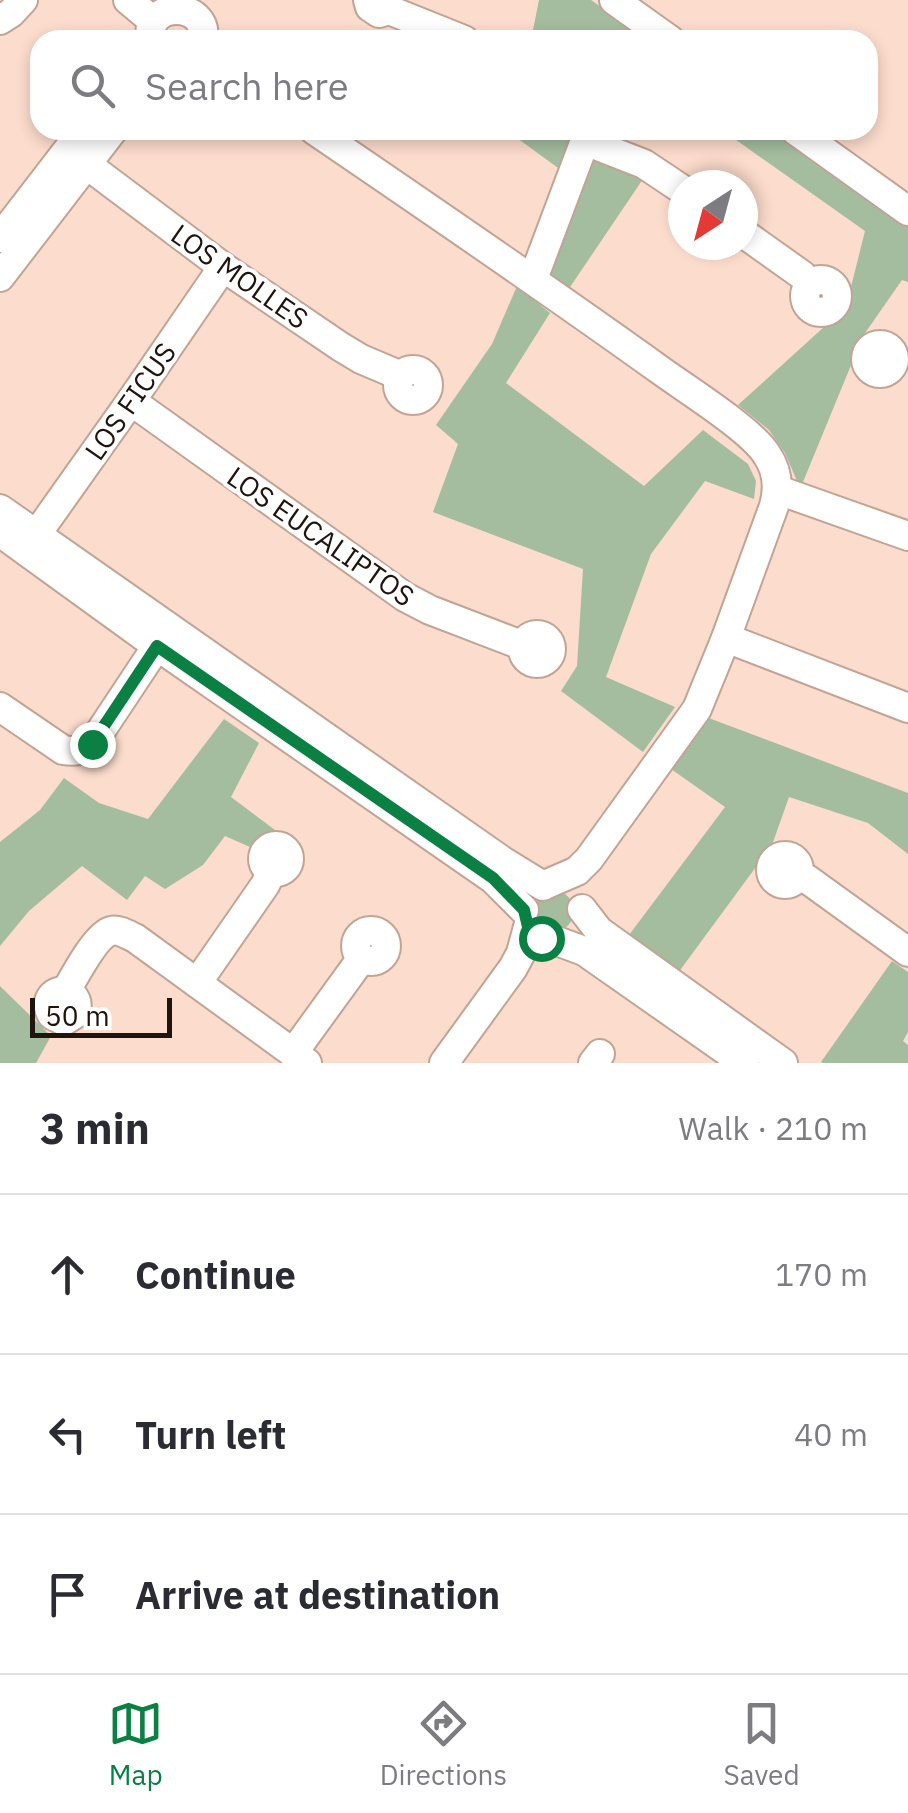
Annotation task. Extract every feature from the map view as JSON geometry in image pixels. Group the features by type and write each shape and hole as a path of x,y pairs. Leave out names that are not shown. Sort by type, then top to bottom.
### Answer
{"street":[{"path":"0,20 23,0"},
{"path":"128,0 147,30"},
{"path":"205,30 214,0"},
{"path":"614,0 656,30"},
{"path":"152,30 164,7 184,2 198,14 203,30"},
{"path":"384,4 442,30"},
{"path":"5,221 74,140"},
{"path":"0,277 105,140"},
{"path":"329,140 727,418 768,455 778,490 726,638 691,720 589,859 577,871 531,894 540,929 534,948 513,968 444,1063"},
{"path":"533,279 585,140"},
{"path":"595,140 668,180"},
{"path":"809,140 908,212"},
{"name":"LOS MOLLES","path":"86,164 341,347 402,376"},
{"path":"758,244 810,284"},
{"name":"LOS FICUS","path":"36,535 223,266"},
{"name":"LOS EUCALIPTOS","path":"131,401 404,597 524,646"},
{"path":"778,490 908,536"},
{"path":"0,509 512,868 545,885 566,886 599,931 783,1063"},
{"path":"0,532 157,646 493,878 540,929 584,951 744,1063"},
{"path":"726,638 908,708"},
{"path":"0,707 62,750 83,750 92,744 157,646"},
{"path":"540,929 572,934 578,927 580,878 589,859"},
{"path":"197,983 272,871"},
{"path":"798,877 908,952"},
{"path":"66,990 100,938 112,930 122,932 300,1058 362,958"}],"green space":[{"path":"539,0 591,0 634,30 533,30"},
{"path":"520,140 579,140 565,173"},
{"path":"736,140 788,140 908,225 908,282 902,280 863,336 803,482 797,481 769,430 738,405 846,307 865,231"},
{"path":"590,153 645,176 564,296 541,278"},
{"path":"517,286 550,313 506,383 644,486 703,430 748,464 756,481 754,499 705,481 651,554 606,677 675,707 643,752 561,691 577,666 583,569 433,512 458,444 436,425 492,344"},
{"path":"706,717 908,793 908,854 868,823 789,797 772,845 678,973 629,935 725,807 671,769"},
{"path":"224,719 259,743 231,797 275,830 250,847 225,836 203,865 165,889 145,876 127,900 82,866 29,911 0,946 0,842 40,810 64,778 99,803 148,819"},
{"path":"554,891 568,897 574,911 568,925 554,931 540,925 534,911 540,897"},
{"path":"892,961 908,972 908,1032 903,1041 908,1045 908,1063 821,1062"},
{"path":"0,986 51,1036 36,1063 0,1063"}],"route":[{"path":"92,744 157,646 493,878 524,910 528,927 541,938"}]}
